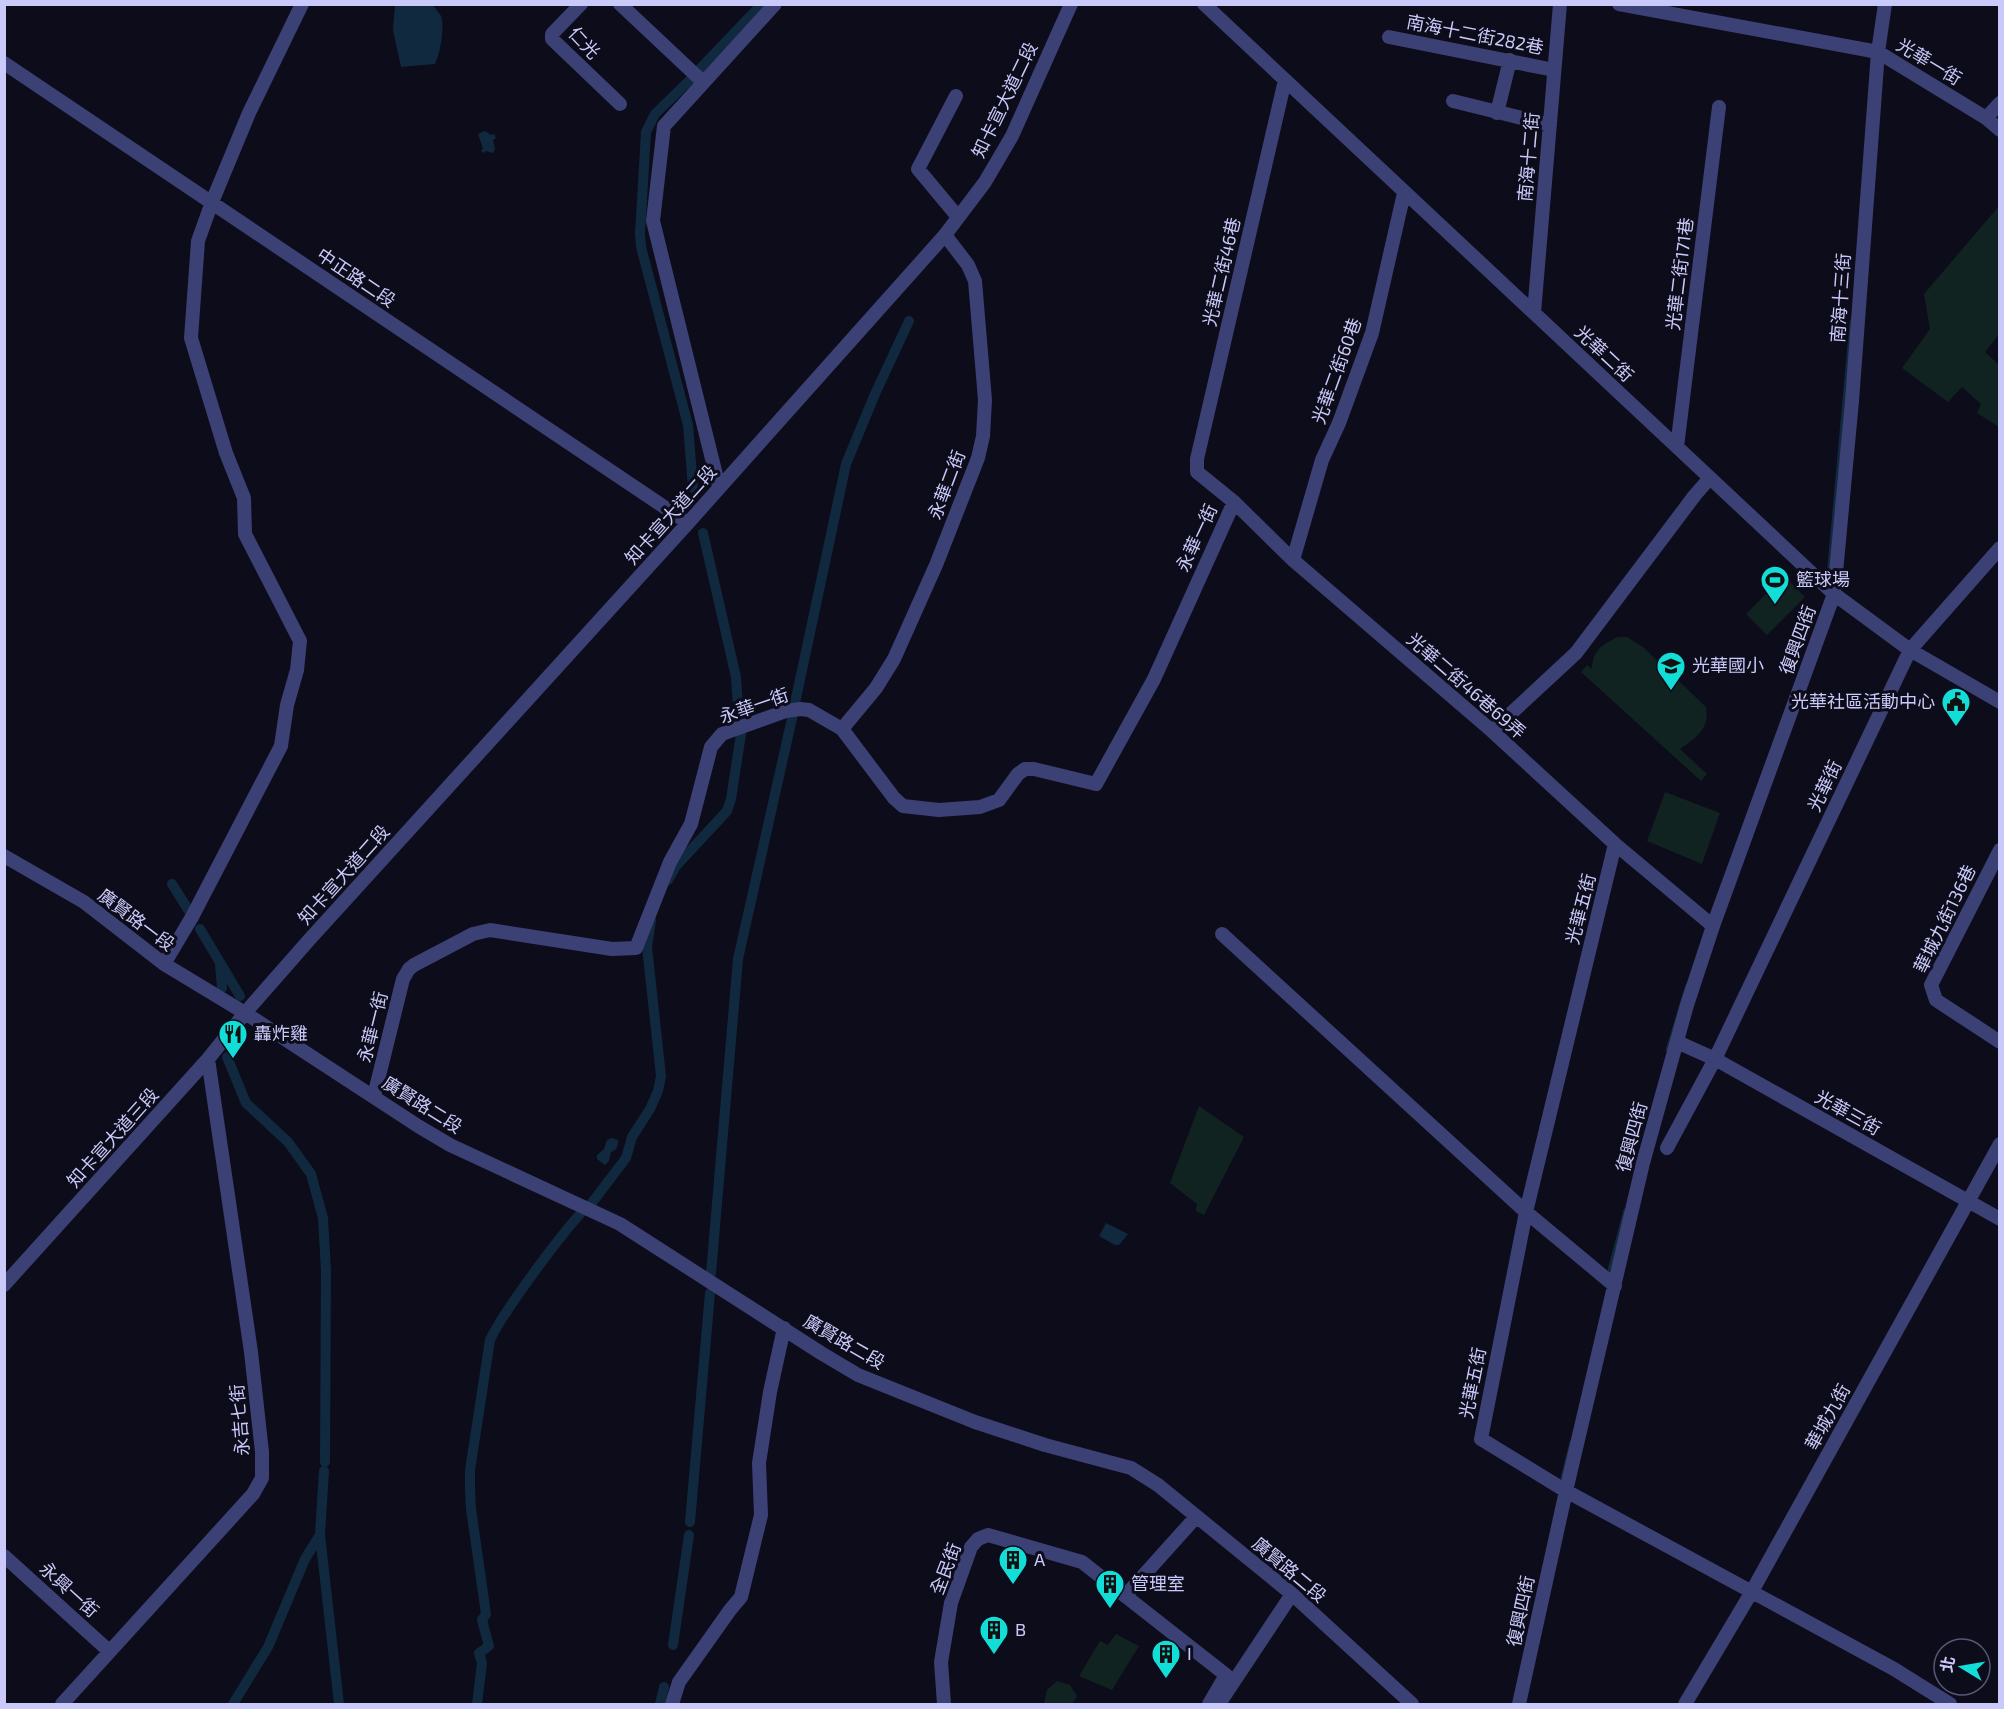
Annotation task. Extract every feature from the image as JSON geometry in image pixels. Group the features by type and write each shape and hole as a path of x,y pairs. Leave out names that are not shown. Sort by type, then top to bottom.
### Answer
{"street":[{"path":"164,964 192,917 281,747 287,705 297,670 300,641 245,534 244,498 226,453 191,338 198,241 249,113 302,4"},
{"name":"仁光","path":"580,4 552,34 552,39 620,104"},
{"path":"620,4 704,82"},
{"path":"719,487 653,221 664,126 775,4"},
{"name":"知卡宣大道二段","path":"245,1013 945,235 985,182 1012,136 1071,4"},
{"name":"光華二街","path":"1204,4 1834,594 1910,651 2000,702"},
{"name":"南海十二街","path":"1534,313 1560,4"},
{"name":"光華一街","path":"1619,4 1878,52 1986,118 2000,129"},
{"name":"南海十三街","path":"1834,594 1852,400 1878,52 1885,4"},
{"name":"南海十二街282巷","path":"1389,37 1554,70"},
{"path":"1497,113 1509,60"},
{"name":"中正路二段","path":"4,63 688,523"},
{"name":"光華二街46巷","path":"1197,472 1197,459 1285,80"},
{"path":"956,96 918,169 958,217"},
{"path":"1453,101 1550,125"},
{"path":"1986,118 2000,103"},
{"name":"光華二街171巷","path":"1677,447 1719,106"},
{"name":"光華二街60巷","path":"1293,560 1322,460 1339,423 1372,333 1404,193"},
{"name":"永華二街","path":"842,729 876,688 894,659 936,565 981,446 985,400 975,281 968,265 945,235"},
{"name":"光華二街46巷69弄","path":"1197,472 1234,502 1293,560 1492,731 1615,844 1713,926"},
{"path":"1492,731 1576,653 1709,479"},
{"name":"永華一街","path":"374,1096 403,978 409,969 472,934 490,930 612,949 636,948 670,862 691,824 711,747 717,737 786,711 809,710 842,729 894,798 903,806 939,810 988,805 999,800 1018,774 1025,769 1046,770 1096,784 1154,679 1234,502"},
{"name":"光華街","path":"1667,1148 1714,1059 1910,651 2000,548"},
{"name":"復興四街","path":"1519,1704 1643,1163 1677,1042 1713,926 1834,594"},
{"name":"光華五街","path":"1615,844 1526,1212 1481,1439 1566,1491 1894,1669 1950,1704"},
{"name":"華城九街136巷","path":"2000,850 1931,985 1936,1000 2000,1042"},
{"name":"廣賢路一段","path":"4,856 84,902 164,964 245,1013"},
{"path":"1222,934 1526,1212 1614,1286"},
{"name":"知卡宣大道三段","path":"4,1285 208,1059 245,1013"},
{"name":"廣賢路二段","path":"245,1013 450,1145 620,1224 858,1375 1035,1442 1131,1468 1158,1485 1292,1594 1412,1704"},
{"name":"光華三街","path":"1677,1042 1714,1059 2000,1219"},
{"name":"永吉七街","path":"62,1704 253,1494 262,1478 262,1452 251,1352 208,1059"},
{"name":"華城九街","path":"1685,1704 1751,1593 2000,1144"},
{"path":"672,1704 679,1682 741,1598 761,1515 759,1463 770,1392 784,1328"},
{"path":"1125,1596 1196,1517"},
{"name":"全民街","path":"944,1704 940,1662 951,1603 963,1564 971,1547 978,1539 988,1535 1082,1562 1226,1675 1209,1704"},
{"name":"永興一街","path":"4,1556 109,1651"},
{"path":"1219,1704 1292,1594"}],"green space":[{"path":"1999,206 1999,334 1985,352 1999,365 1999,427 1977,413 1981,404 1962,387 1948,402 1902,368 1930,329 1924,294"},
{"name":"籃球場","path":"1784,576 1805,597 1767,635 1746,614"},
{"path":"1618,637 1627,637 1643,647 1706,707 1704,727 1696,737 1680,749 1707,774 1701,781 1581,672 1587,665 1592,669 1594,657 1599,649"},
{"path":"1665,792 1720,813 1702,864 1647,841"},
{"path":"1199,1106 1244,1137 1204,1215 1196,1211 1197,1204 1170,1183"},
{"path":"1116,1634 1139,1646 1112,1690 1079,1676 1100,1641 1108,1645"},
{"path":"1057,1681 1070,1685 1077,1696 1072,1704 1044,1704 1047,1690"}],"water":[{"path":"395,5 433,5 440,15 442,33 435,64 401,67 393,30"},
{"path":"485,131 491,135 494,134 496,138 493,140 495,149 493,153 481,151 483,148 478,134"},
{"path":"612,1138 618,1140 617,1146 611,1152 609,1161 605,1165 597,1159 597,1155 604,1149 607,1140"},
{"path":"1106,1223 1128,1234 1119,1245 1099,1236"}],"waterway":[{"path":"697,72 762,4"},
{"path":"692,78 655,114 646,132 640,234 641,247 688,425 693,488"},
{"path":"795,703 846,464 909,321"},
{"path":"1828,577 1851,322"},
{"path":"703,533 736,677 739,723"},
{"path":"711,1273 738,959 793,714"},
{"path":"668,880 676,866 727,811 741,734"},
{"path":"172,884 189,911"},
{"path":"591,1204 626,1158 632,1137 650,1109 658,1091 661,1076 647,947 651,920"},
{"path":"200,929 240,996"},
{"path":"220,965 222,988"},
{"path":"1667,1050 1687,985"},
{"path":"227,1057 246,1103 288,1142 311,1174 323,1218 326,1271 325,1462"},
{"path":"1608,1274 1625,1210"},
{"path":"477,1704 482,1663 479,1653 489,1646 482,1620 486,1614 471,1509 470,1470 490,1340 527,1282 580,1214"},
{"path":"690,1522 710,1293"},
{"path":"1562,1478 1571,1442"},
{"path":"324,1471 320,1535 339,1704"},
{"path":"233,1704 268,1647 305,1559 320,1535"},
{"path":"673,1645 689,1535"},
{"path":"660,1704 664,1687"}],"place":[{"name":"籃球場","path":"1775,606"},
{"name":"光華國小","path":"1671,692"},
{"name":"光華社區活動中心","path":"1956,728"},
{"name":"轟炸雞","path":"233,1060"},
{"name":"A","path":"1013,1586"},
{"name":"管理室","path":"1110,1610"},
{"name":"B","path":"994,1656"},
{"name":"I","path":"1166,1680"}]}
